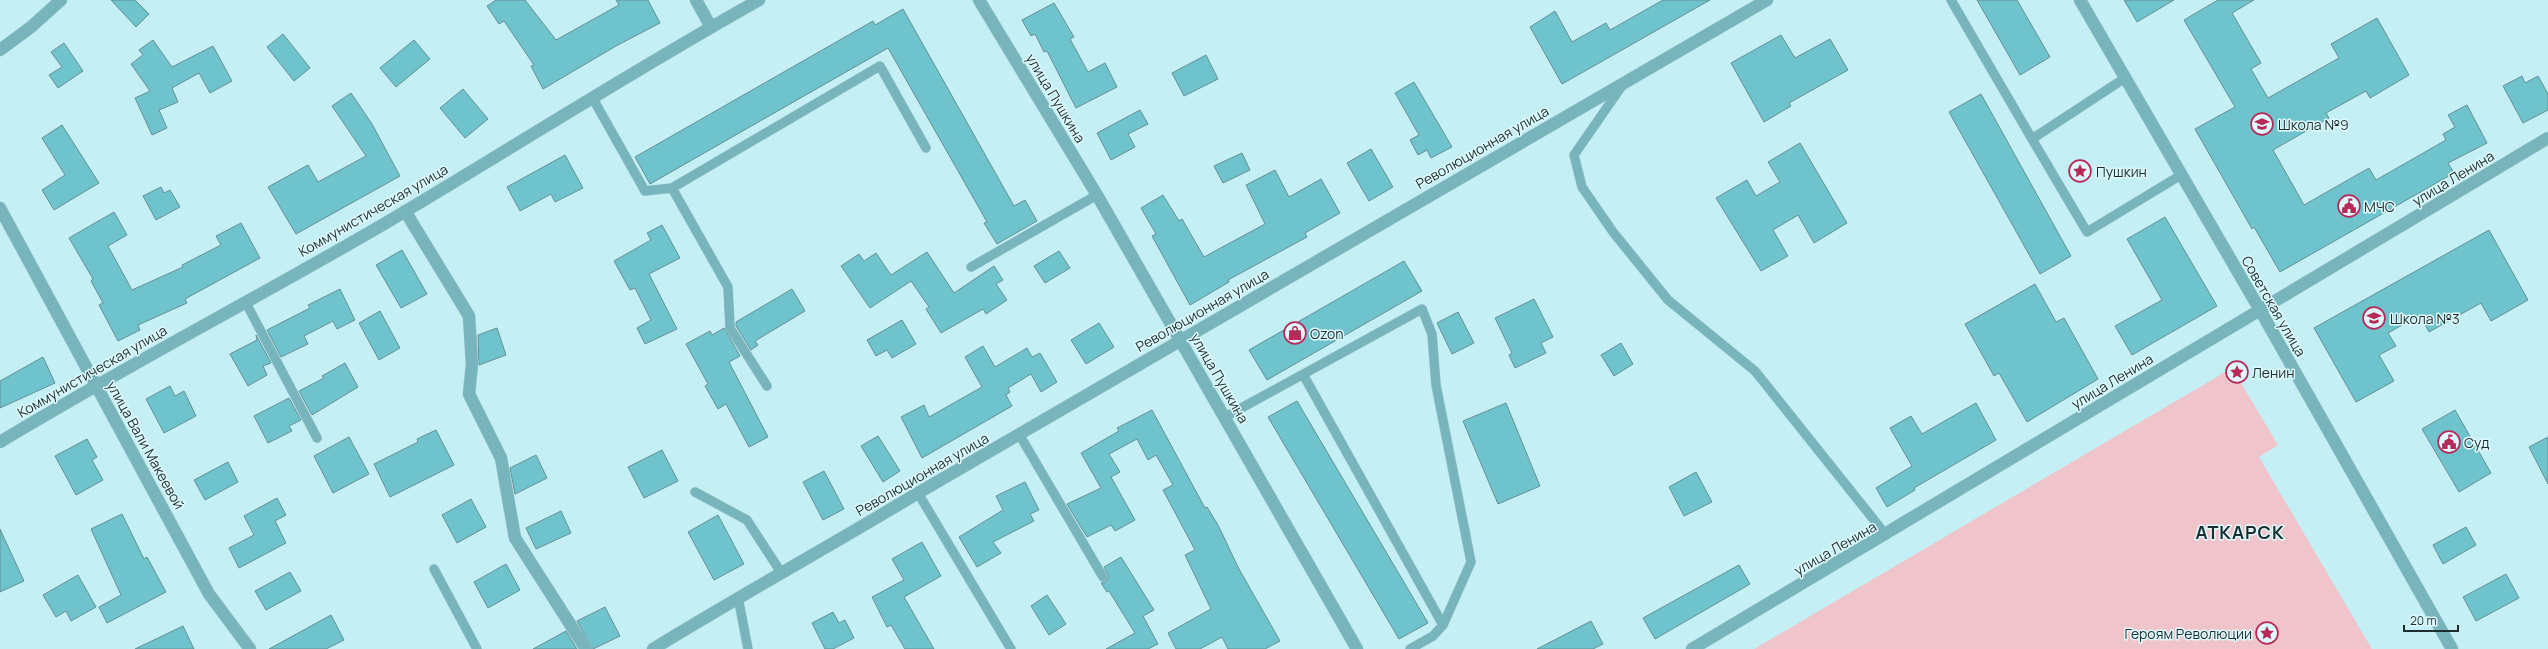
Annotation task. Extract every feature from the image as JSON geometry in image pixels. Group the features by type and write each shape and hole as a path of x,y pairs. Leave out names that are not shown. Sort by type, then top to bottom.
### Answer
{"street":[{"path":"0,50 31,27 61,0"},
{"path":"696,0 711,27"},
{"name":"Коммунистическая улица","path":"0,442 95,384 405,210 592,97 759,0"},
{"name":"улица Пушкина","path":"979,0 1097,195 1357,649"},
{"name":"Революционная улица","path":"654,649 738,597 782,574 1019,434 1767,0"},
{"name":"Советская улица","path":"2080,0 2260,310 2452,649"},
{"name":"улица Ленина","path":"1692,649 1886,535 2548,138"},
{"name":"улица Вали Макеевой","path":"0,208 150,482 209,594 250,649"},
{"path":"405,210 470,316 472,364 469,394 501,458 515,538 586,649"}],"lane":[{"path":"1951,0 2087,232 2181,175"},
{"path":"592,97 645,191 672,188 880,66 926,148"},
{"path":"2032,139 2125,78"},
{"path":"1627,80 1574,155 1582,187 1613,232 1668,300 1755,371 1886,535"},
{"path":"672,188 728,287 730,328 767,386"},
{"path":"971,267 1097,195"},
{"path":"245,301 317,438"},
{"path":"1225,417 1304,376 1422,309 1432,334 1436,385 1471,562 1443,625 1433,636 1410,649"},
{"path":"1304,376 1443,625"},
{"path":"1019,434 1103,577"},
{"path":"695,492 747,520 782,574"},
{"path":"918,493 1011,649"},
{"path":"434,569 477,649"},
{"path":"738,597 748,649"}],"shaded area":[{"path":"2232,368 2278,445 2259,457 2372,649 1754,649"}],"building":[{"path":"111,0 135,0 149,14 136,27"},
{"path":"496,0 525,0 556,40 619,5 616,0 648,0 660,23 616,46 543,89 531,66 534,65 504,21 499,24 487,6"},
{"path":"1663,0 1710,0 1562,84 1530,27 1555,11 1572,42 1606,23 1610,30"},
{"path":"1977,0 2017,0 2050,57 2020,75"},
{"path":"2124,0 2174,0 2137,22"},
{"path":"2218,0 2254,0 2232,13 2261,63 2251,69 2268,98 2339,58 2331,44 2377,18 2409,75 2370,98 2366,91 2326,113 2329,118 2273,150 2304,205 2369,168 2376,180 2446,140 2443,134 2455,127 2448,115 2467,105 2487,143 2448,163 2454,173 2280,272 2254,227 2252,229 2195,129 2235,107 2184,20"},
{"path":"1054,3 1074,37 1070,39 1088,72 1105,63 1117,87 1076,108 1047,51 1044,52 1035,34 1031,36 1022,20"},
{"path":"903,9 1014,206 1025,200 1037,221 997,244 984,223 987,222 888,48 650,184 635,157 873,21 875,25"},
{"path":"283,34 310,68 294,81 267,47"},
{"path":"1781,35 1795,58 1830,39 1848,70 1789,103 1791,106 1764,122 1731,63"},
{"path":"153,40 172,67 213,46 232,81 210,93 199,73 172,88 178,102 159,110 167,128 152,135 135,98 150,91 131,64 143,55 139,50"},
{"path":"414,40 430,59 396,87 380,68"},
{"path":"64,43 83,71 58,88 49,75 62,67 51,52"},
{"path":"1206,55 1218,79 1184,96 1172,73"},
{"path":"2522,76 2525,83 2538,76 2548,94 2548,110 2523,123 2503,86"},
{"path":"1414,82 1452,147 1431,158 1427,150 1418,155 1410,140 1419,135 1395,93"},
{"path":"463,89 488,119 465,138 440,108"},
{"path":"351,93 372,124 400,176 296,234 268,187 308,165 318,182 366,156 332,106"},
{"path":"1981,94 2071,256 2040,274 1949,112"},
{"path":"1140,110 1148,124 1128,134 1135,147 1111,160 1097,133"},
{"path":"62,125 99,183 54,210 42,190 65,175 42,138"},
{"path":"1800,143 1847,223 1814,243 1798,215 1773,230 1788,256 1761,271 1716,198 1747,180 1756,196 1780,182 1768,162"},
{"path":"1371,149 1393,187 1369,201 1347,163"},
{"path":"1242,153 1250,170 1223,183 1214,166"},
{"path":"565,155 583,188 555,202 551,194 520,211 507,187"},
{"path":"1275,170 1289,197 1321,179 1340,213 1305,233 1307,237 1228,280 1229,282 1190,305 1152,236 1156,234 1141,208 1163,195 1179,221 1182,219 1204,257 1265,224 1246,185"},
{"path":"161,187 164,193 170,190 180,207 156,220 143,196"},
{"path":"114,212 127,235 108,246 132,290 183,267 182,265 221,245 216,236 241,223 260,258 185,299 187,303 138,325 140,330 118,341 99,305 103,303 91,281 93,279 69,238"},
{"path":"2165,217 2217,306 2132,355 2115,326 2162,300 2127,239"},
{"path":"662,225 680,258 649,274 677,329 645,344 637,328 651,320 635,288 630,290 614,261 651,240 647,233"},
{"name":"Школа №3","path":"2489,230 2528,300 2491,321 2481,303 2429,332 2420,315 2388,333 2396,346 2379,355 2394,381 2356,402 2314,328"},
{"path":"402,250 427,294 401,308 376,265"},
{"path":"1059,251 1070,268 1045,283 1034,266"},
{"path":"927,252 954,293 994,266 1003,280 996,284 1007,300 986,314 983,309 941,333 926,309 929,307 911,281 870,308 841,266 859,254 864,261 876,253 891,275"},
{"path":"1404,261 1422,291 1267,380 1249,350"},
{"path":"2035,284 2056,322 2064,318 2098,379 2027,422 1999,373 1994,376 1965,324"},
{"path":"340,289 355,320 337,329 333,321 304,336 308,344 281,357 267,330 310,308 308,305"},
{"path":"792,289 805,311 755,341 758,345 751,350 736,326 736,322"},
{"path":"1534,299 1553,337 1541,343 1546,353 1515,368 1509,355 1512,353 1495,318"},
{"path":"380,311 400,348 379,360 359,323"},
{"path":"1458,312 1474,343 1452,354 1437,323"},
{"path":"902,320 916,344 892,358 887,350 876,356 867,340"},
{"path":"1099,323 1114,347 1086,364 1071,340"},
{"path":"497,328 506,355 479,365 478,335"},
{"path":"724,328 740,356 729,362 768,437 749,447 726,404 718,409 705,386 708,384 686,344 710,331 712,335"},
{"path":"256,335 271,363 263,366 267,375 248,386 230,354 257,340"},
{"path":"1621,343 1633,364 1614,376 1601,355"},
{"path":"983,346 995,367 1027,348 1032,357 1040,353 1057,382 1041,392 1031,374 1008,388 1010,392 1006,395 1012,406 922,458 901,417 924,405 929,417 982,387 965,357"},
{"path":"43,357 55,383 0,408 0,381"},
{"path":"345,363 358,387 312,415 299,391 324,378 322,376"},
{"path":"170,386 175,396 184,391 196,416 164,433 146,399"},
{"path":"289,398 301,420 289,426 292,431 268,443 254,416"},
{"path":"1297,401 1428,623 1399,639 1268,417"},
{"path":"1506,403 1540,486 1498,504 1463,421"},
{"path":"1976,403 1996,440 1914,488 1915,490 1887,507 1876,488 1912,466 1890,428 1911,416 1922,434"},
{"path":"1152,410 1205,508 1207,507 1218,525 1239,569 1280,641 1265,649 1228,649 1222,637 1200,649 1176,649 1168,633 1211,609 1185,555 1195,550 1163,490 1173,485 1156,455 1148,460 1137,439 1109,454 1120,472 1111,477 1135,520 1115,531 1111,525 1087,537 1067,504 1101,488 1081,453 1119,431 1117,428"},
{"path":"2455,410 2491,473 2459,492 2422,429"},
{"path":"436,430 454,465 390,497 374,464 418,442 417,439"},
{"path":"878,436 900,471 883,482 861,446"},
{"path":"349,437 369,474 333,493 314,456"},
{"path":"2548,437 2548,484 2529,447"},
{"path":"87,439 97,457 92,460 103,480 76,495 55,456"},
{"path":"662,450 678,481 644,498 628,467"},
{"path":"536,455 547,478 515,494 510,468"},
{"path":"228,462 238,482 205,500 194,480"},
{"path":"824,471 844,509 823,520 803,482"},
{"path":"1696,472 1712,502 1684,516 1669,487"},
{"path":"1025,482 1039,510 1030,514 1034,521 993,542 1001,553 977,567 959,537 1003,510 996,496"},
{"path":"277,498 286,515 275,521 286,543 239,568 229,548 254,535 244,516"},
{"path":"471,499 486,527 457,543 442,515"},
{"path":"561,511 571,533 536,549 526,528"},
{"path":"122,514 144,559 147,557 166,592 107,623 99,607 121,595 91,529"},
{"path":"718,515 744,564 714,580 688,532"},
{"path":"2466,527 2476,545 2443,564 2433,545"},
{"path":"0,529 24,581 0,592"},
{"path":"922,542 941,576 904,597 934,649 905,649 891,625 887,627 872,597 904,580 892,559"},
{"path":"1121,557 1154,610 1143,616 1158,644 1148,649 1106,649 1135,633 1109,591 1107,592 1101,583 1106,582 1109,577 1104,567"},
{"path":"506,564 520,590 488,608 474,582"},
{"path":"1739,565 1750,584 1655,639 1643,618"},
{"path":"290,572 301,591 266,610 255,591"},
{"path":"2506,574 2519,598 2476,621 2463,597"},
{"path":"78,575 96,607 71,621 66,611 56,617 43,595"},
{"path":"1047,595 1066,624 1049,635 1031,606"},
{"path":"605,607 620,636 593,649 577,621"},
{"path":"833,612 839,623 845,620 854,638 833,649 825,649 812,623"},
{"path":"331,615 344,640 326,649 269,649"},
{"path":"1591,621 1603,644 1593,649 1537,649"},
{"path":"183,626 194,649 135,649"},
{"path":"566,631 577,649 533,649"}],"place":[{"name":"Школа №9","path":"2262,124"},
{"name":"Пушкин","path":"2080,171"},
{"name":"МЧС","path":"2349,206"},
{"name":"Школа №3","path":"2374,318"},
{"name":"Ozon","path":"1295,333"},
{"name":"Ленин","path":"2237,372"},
{"name":"Суд","path":"2449,442"},
{"name":"Героям Революции","path":"2267,633"}],"district":[{"name":"АТКАРСК","path":"2240,532"}]}
